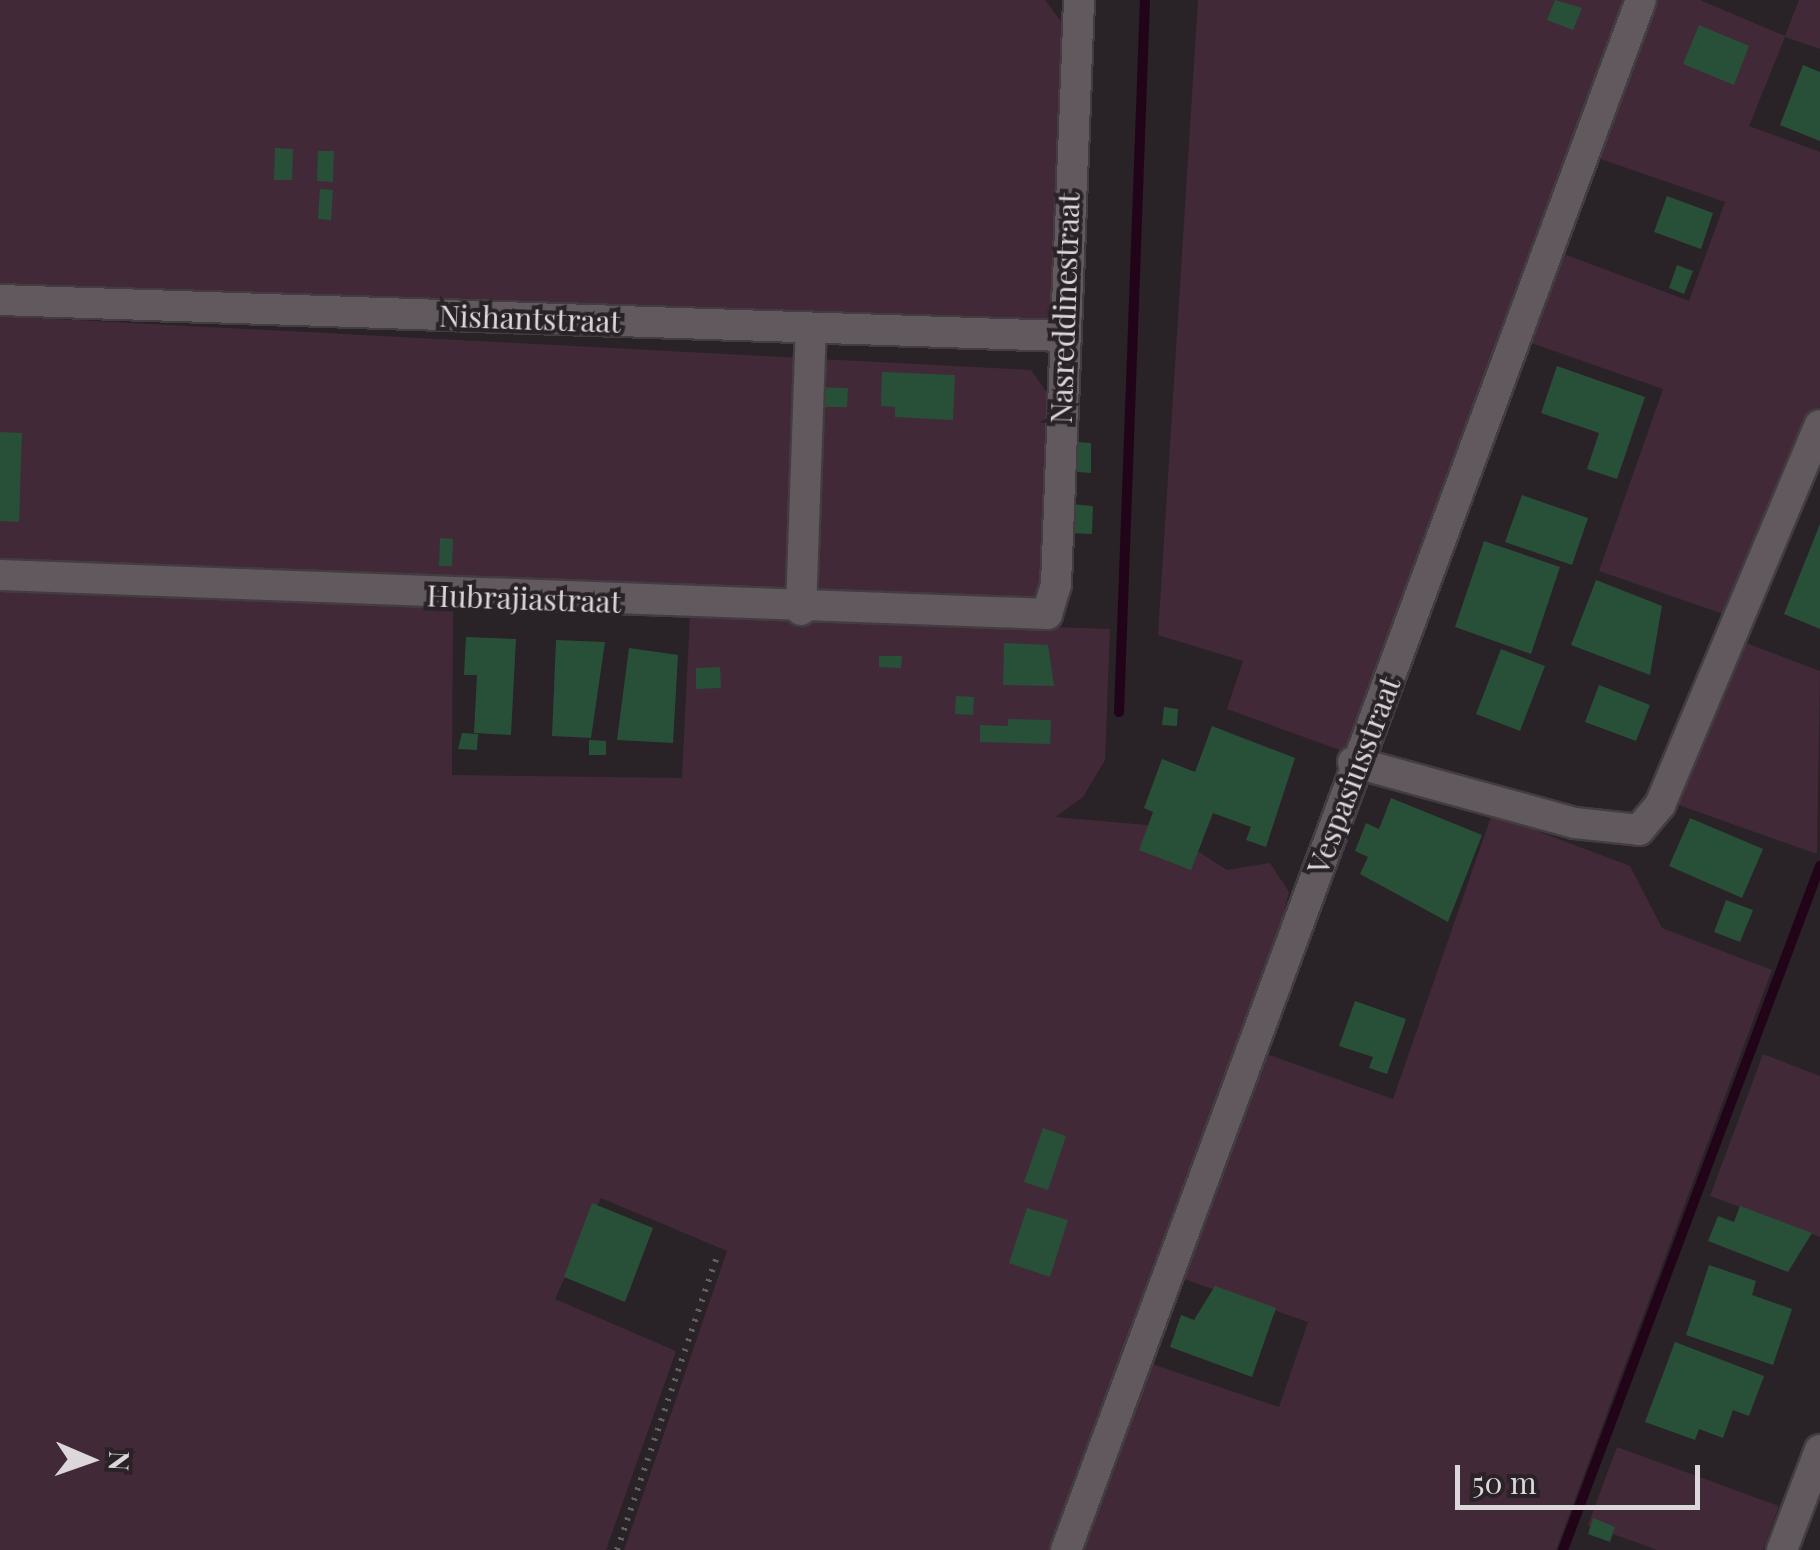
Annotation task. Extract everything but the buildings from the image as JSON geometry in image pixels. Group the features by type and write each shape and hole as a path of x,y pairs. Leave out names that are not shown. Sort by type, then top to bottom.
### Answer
{"street":[{"name":"Nasreddinestraat","path":"1047,614 1056,584 1061,336 1079,0"},
{"name":"Vespasiusstraat","path":"1066,1550 1353,762 1420,606 1642,0"},
{"name":"Nishantstraat","path":"0,300 1061,336"},
{"path":"801,610 811,328"},
{"path":"1353,762 1575,823 1639,830 1660,805 1820,425"},
{"name":"Hubrajiastraat","path":"0,575 801,610 1047,614"},
{"path":"1782,1550 1820,1450"}],"path":[{"path":"617,1550 716,1257"}],"shaded area":[{"path":"0,0 1045,0 1063,24 1051,314 1041,334 0,290"},
{"path":"1198,0 1630,0 1348,753 1227,709 1243,661 1158,635"},
{"path":"1652,0 1700,0 1785,36 1799,0 1820,0 1820,49 1785,37 1749,126 1820,152 1820,406 1729,616 1599,571 1663,389 1528,342 1561,253 1689,301 1725,202 1595,157"},
{"path":"0,316 1031,370 1050,397 1045,581 1037,602 0,566"},
{"path":"0,586 453,604 452,775 682,778 690,614 1110,629 1105,760 1083,797 1055,817 1158,826 1227,870 1270,863 1289,892 1263,999 1051,1550 624,1550 727,1251 601,1198 555,1299 676,1351 606,1550 0,1550"},
{"path":"1741,641 1820,671 1817,854 1673,803"},
{"path":"1492,814 1630,866 1662,928 1772,970 1556,1550 1074,1550 1140,1360 1279,1407 1308,1322 1178,1277 1261,1052 1393,1099"},
{"path":"1763,1054 1820,1076 1820,1237 1710,1196"},
{"path":"1617,1447 1779,1506 1763,1550 1657,1550 1588,1525"}],"waterway":[{"path":"1119,712 1145,0"},
{"path":"1563,1550 1820,866"}]}
